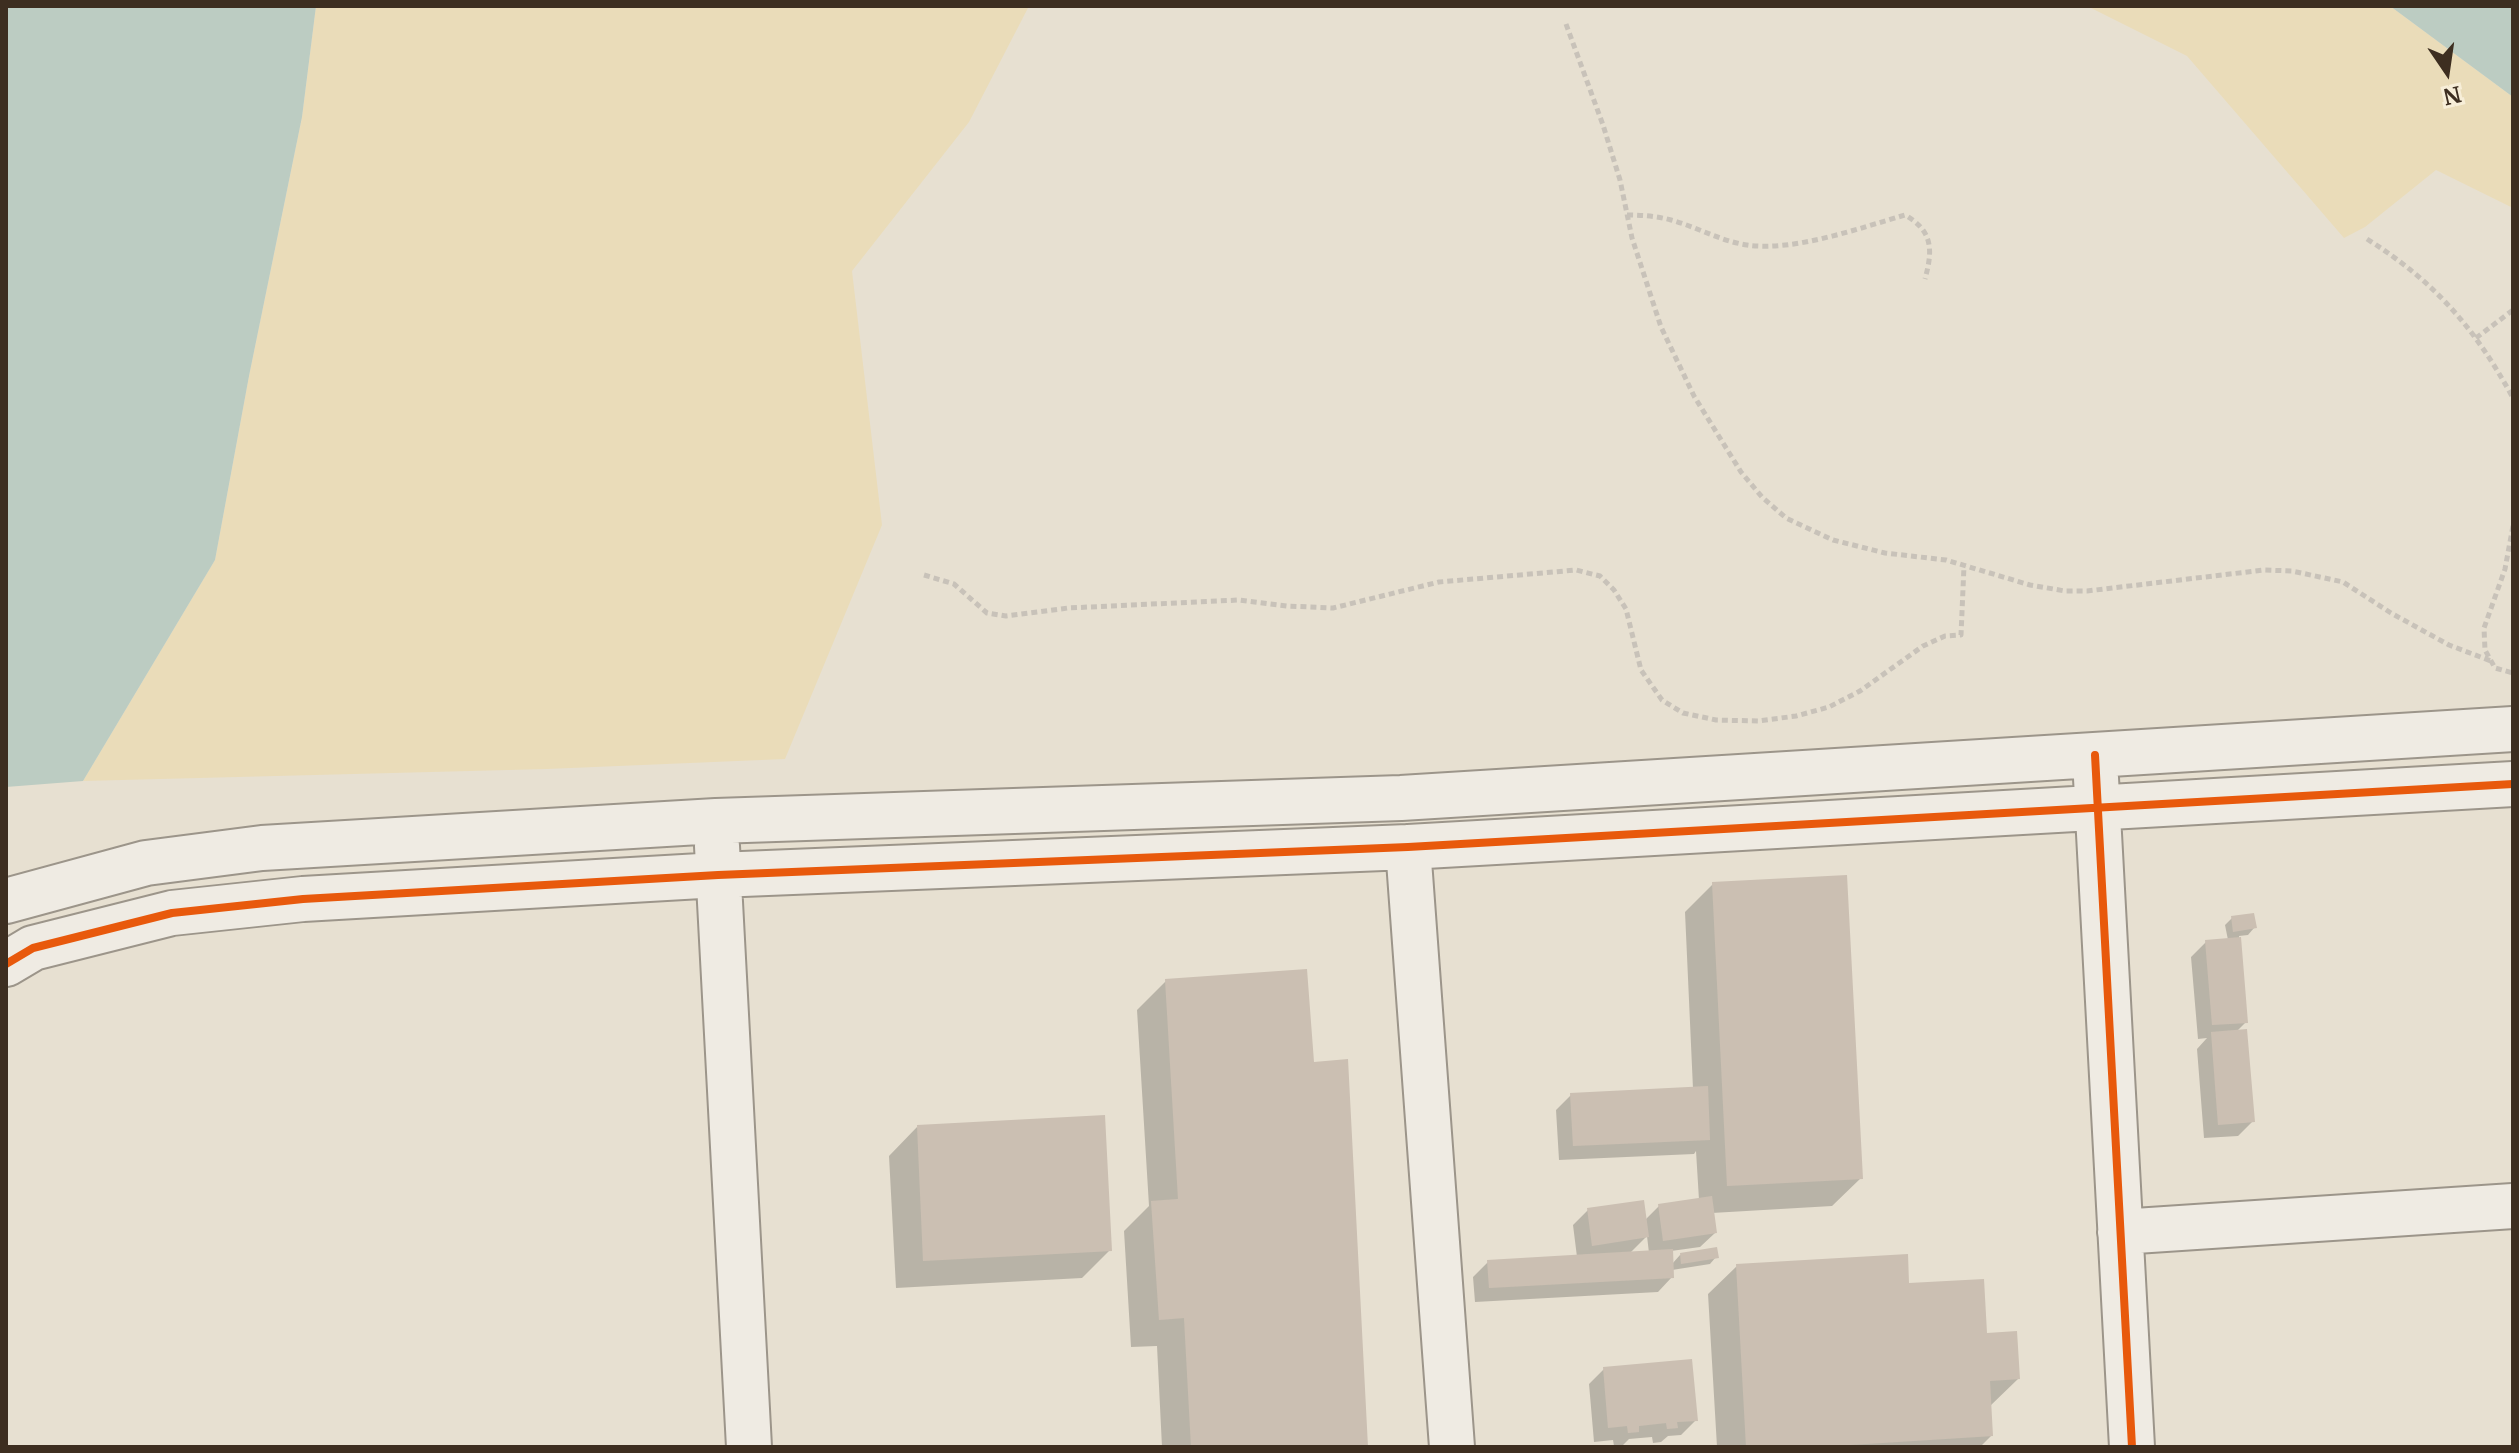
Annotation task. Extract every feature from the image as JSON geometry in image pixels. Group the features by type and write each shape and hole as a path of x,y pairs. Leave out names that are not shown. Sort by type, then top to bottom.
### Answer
{"street":[{"path":"6,901 146,863 262,848 716,821 1401,798 2513,729"},
{"path":"2095,755 2132,1447"},
{"path":"6,964 33,948 172,913 303,899 718,875 1408,847 2513,784"},
{"path":"716,821 749,1447"},
{"path":"1408,847 1452,1447"},
{"path":"2120,1232 2513,1206"}],"path":[{"path":"1566,24 1583,63 1603,125 1651,301 1671,350 1694,396 1741,472 1762,497 1786,518 1833,540 1885,553 1946,560 2030,585 2065,591 2264,570 2292,571 2343,582 2449,645 2491,661"},
{"path":"1627,215 1672,220 1720,240 1778,247 1905,215 1920,224 1929,241 1930,261 1925,279"},
{"path":"2367,239 2438,292 2491,358 2513,398"},
{"path":"2476,338 2513,310"},
{"path":"2513,526 2505,569 2484,628 2485,650 2495,668 2513,673"},
{"path":"924,575 954,584 987,613 1006,616 1068,608 1239,600 1333,608 1439,582 1576,570 1600,576 1614,590 1626,609 1641,670 1662,700 1683,713 1716,720 1758,721 1796,716 1829,707 1860,691 1923,646 1945,636 1961,635 1964,566"}],"sand":[{"path":"316,6 1029,6 969,122 852,271 882,525 785,759 547,769 83,781 215,560 302,117"},
{"path":"2087,6 2390,6 2513,97 2513,208 2436,170 2365,227 2344,238 2187,56"}],"shaded area":[{"path":"6,6 316,6 302,117 215,560 83,781 6,787"},
{"path":"2390,6 2513,6 2513,97"}],"building":[{"path":"1847,875 1863,1179 1727,1186 1712,882"},
{"path":"2254,913 2257,928 2233,932 2231,916"},
{"path":"2241,937 2248,1023 2212,1025 2205,940"},
{"path":"1307,969 1314,1062 1348,1059 1368,1447 1191,1447 1184,1318 1159,1320 1151,1201 1178,1199 1165,979"},
{"path":"2247,1029 2255,1122 2218,1125 2211,1032"},
{"path":"1708,1086 1710,1140 1573,1146 1570,1093"},
{"path":"1105,1115 1112,1251 923,1261 917,1125"},
{"path":"1712,1196 1717,1233 1663,1241 1658,1204"},
{"path":"1644,1200 1649,1237 1592,1246 1587,1208"},
{"path":"1717,1247 1719,1258 1681,1264 1680,1253"},
{"path":"1673,1249 1674,1278 1489,1288 1487,1260"},
{"path":"1908,1254 1909,1283 1984,1279 1987,1333 2017,1331 2020,1379 1990,1381 1993,1436 1818,1447 1746,1447 1736,1264"},
{"path":"1692,1359 1698,1421 1677,1422 1678,1428 1667,1429 1666,1423 1639,1426 1639,1432 1628,1433 1627,1426 1608,1428 1603,1367"}],"cycle path":[{"path":"2095,755 2132,1447"},
{"path":"6,964 33,948 172,913 303,899 718,875 1408,847 2513,784"}]}
